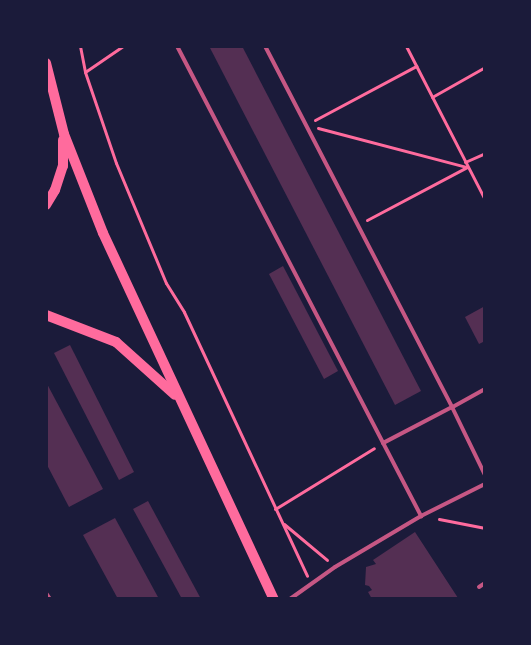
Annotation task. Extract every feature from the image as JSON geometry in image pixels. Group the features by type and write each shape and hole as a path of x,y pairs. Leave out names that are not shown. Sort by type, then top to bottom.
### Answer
{"main road":[{"path":"46,63 64,134 103,233 274,599"},
{"path":"46,206 55,190 63,166 64,134"},
{"path":"46,315 116,342 179,399"}],"lane":[{"path":"177,46 421,516"},
{"path":"265,46 452,407 485,475"},
{"path":"383,443 485,388"},
{"path":"290,599 335,567 421,516 485,484"},
{"path":"479,587 485,583"},
{"path":"46,593 50,599"}],"path":[{"path":"80,46 85,72 116,163 166,283 184,312 310,584"},
{"path":"85,72 123,46"},
{"path":"406,46 485,200"},
{"path":"306,125 416,66"},
{"path":"432,97 485,67"},
{"path":"306,125 468,167"},
{"path":"465,162 485,153"},
{"path":"358,225 468,167"},
{"path":"276,509 383,443"},
{"path":"421,516 485,528"},
{"path":"283,523 335,567"}],"building":[{"path":"209,46 242,46 421,391 395,405"},
{"path":"283,266 338,371 324,379 269,274"},
{"path":"485,306 485,341 479,344 465,317"},
{"path":"70,345 134,472 119,480 54,353"},
{"path":"46,382 103,489 69,507 46,463"},
{"path":"148,501 201,599 182,599 133,509"},
{"path":"115,518 159,599 118,599 83,535"},
{"path":"415,532 458,598 372,599 368,592 372,590 369,586 365,585 366,567 376,564 373,560"}]}
